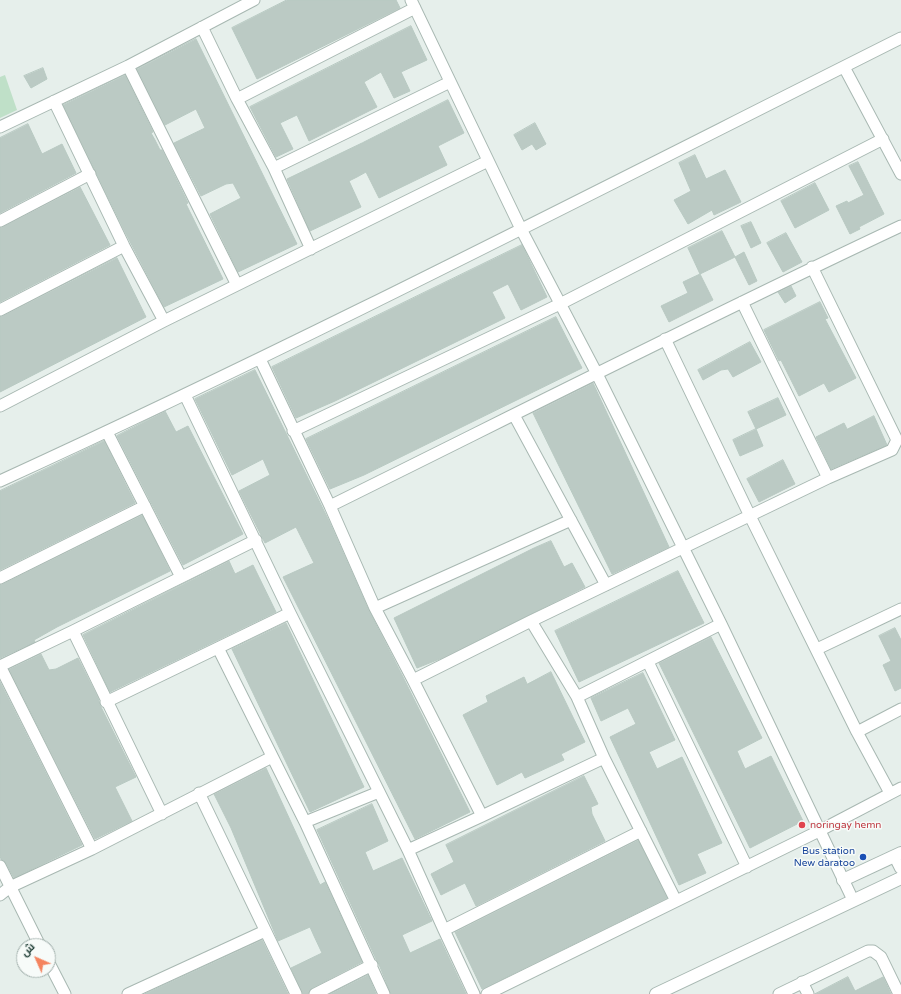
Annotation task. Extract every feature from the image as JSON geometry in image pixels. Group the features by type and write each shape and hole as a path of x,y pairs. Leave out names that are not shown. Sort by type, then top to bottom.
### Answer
{"street":[{"path":"0,127 128,66 254,0"},
{"path":"237,99 413,4 521,229 596,372 721,624 853,900"},
{"path":"202,28 237,99 274,168 311,249"},
{"path":"0,481 185,395 521,229 901,38"},
{"path":"128,66 236,285"},
{"path":"844,67 901,174"},
{"path":"274,168 450,82"},
{"path":"54,100 124,246 164,321"},
{"path":"293,431 560,304 883,139"},
{"path":"0,406 164,321 488,161"},
{"path":"0,221 90,174"},
{"path":"330,506 514,415 596,372 812,267 901,226"},
{"path":"0,310 124,246"},
{"path":"413,680 532,620 828,478 892,450 897,440 812,267"},
{"path":"742,302 828,478"},
{"path":"665,339 750,516 857,732 890,793"},
{"path":"260,358 293,431 330,506 375,608 482,816"},
{"path":"185,395 290,613 408,850 474,994"},
{"path":"514,415 606,585"},
{"path":"108,432 182,577"},
{"path":"0,578 145,506"},
{"path":"375,608 571,520"},
{"path":"92,849 0,666 256,540"},
{"path":"817,649 901,609"},
{"path":"106,702 290,613"},
{"path":"532,620 577,697 604,758 676,901"},
{"path":"577,697 721,624"},
{"path":"73,631 106,702 162,814"},
{"path":"218,648 305,822 384,994"},
{"path":"648,662 747,867"},
{"path":"857,732 901,709"},
{"path":"0,895 10,887 92,849 162,814 198,793 272,757"},
{"path":"408,850 604,758"},
{"path":"487,994 820,831 901,788"},
{"path":"305,822 379,792"},
{"path":"198,793 296,994"},
{"path":"444,930 641,831"},
{"path":"843,880 898,854 901,868"},
{"path":"0,866 36,938"},
{"path":"656,994 901,878"},
{"path":"128,994 265,931"},
{"path":"778,994 862,953 873,951 881,957 899,994"},
{"path":"315,994 372,965"},
{"path":"56,977 65,994"},
{"path":"802,982 808,994"}],"green space":[{"path":"5,75 17,110 0,118 0,77"}],"building":[{"path":"287,0 396,0 400,8 257,79 232,28"},
{"path":"411,26 427,60 401,72 410,91 394,98 381,72 364,82 377,107 309,141 297,115 280,123 293,149 276,157 250,107"},
{"path":"196,39 297,244 238,272 210,214 241,198 233,183 226,184 201,196 174,143 205,128 196,109 165,125 137,69"},
{"path":"43,68 47,79 31,88 24,76"},
{"path":"125,75 153,132 151,133 160,150 162,150 188,203 186,204 223,279 164,307 125,232 63,105"},
{"path":"448,100 464,133 438,146 447,165 379,198 366,172 349,181 361,207 310,231 287,179"},
{"path":"535,123 546,144 536,150 532,144 522,150 514,135"},
{"path":"28,124 42,154 62,144 76,173 0,213 0,138"},
{"path":"695,155 706,179 725,170 741,202 714,215 712,210 688,224 674,200 691,191 679,163"},
{"path":"858,162 884,214 859,227 860,229 850,234 836,206 847,201 848,203 864,195 849,166"},
{"path":"815,183 829,210 795,228 781,201"},
{"path":"80,187 110,245 0,302 0,228"},
{"path":"751,222 761,243 751,248 741,226"},
{"path":"722,231 735,257 700,274 688,248"},
{"path":"786,233 802,262 783,272 767,243"},
{"path":"522,245 547,297 521,310 508,284 492,292 505,318 335,401 296,418 272,367"},
{"path":"744,252 757,281 749,285 735,257"},
{"path":"117,258 146,317 0,392 0,317"},
{"path":"700,274 713,300 669,322 661,306 688,293 683,282"},
{"path":"791,286 796,296 785,303 778,292"},
{"path":"820,302 828,318 825,319 856,378 829,392 824,383 799,396 781,360 779,361 764,330"},
{"path":"556,317 582,368 364,475 330,489 306,439"},
{"path":"750,342 761,362 733,377 728,369 721,370 703,380 698,370"},
{"path":"255,370 329,521 369,611 470,812 415,839 283,577 314,563 296,527 265,543 239,491 270,475 263,459 232,475 195,399"},
{"path":"593,383 669,547 612,574 533,413"},
{"path":"778,398 786,415 756,429 748,412"},
{"path":"165,411 176,432 188,426 243,534 183,565 117,436"},
{"path":"874,416 887,445 831,469 816,437 844,423 847,429"},
{"path":"756,429 763,446 740,456 733,440"},
{"path":"104,441 135,503 0,570 0,491"},
{"path":"783,460 795,484 759,502 747,479"},
{"path":"142,515 170,571 57,627 34,640 35,642 0,658 0,585"},
{"path":"551,541 564,567 572,563 585,587 442,658 417,668 394,618 534,548"},
{"path":"229,561 235,574 253,565 276,612 110,692 83,635"},
{"path":"678,571 704,623 579,682 555,631"},
{"path":"286,623 364,787 310,812 232,649"},
{"path":"895,628 901,640 901,688 895,691 883,665 891,661 879,636"},
{"path":"711,637 762,738 737,751 745,769 771,756 803,821 750,848 659,663"},
{"path":"41,654 49,670 56,669 78,658 136,777 115,787 132,821 95,839 9,669"},
{"path":"551,672 585,742 561,754 564,760 525,778 522,772 497,785 463,715 488,702 486,696 524,677 527,684"},
{"path":"643,673 675,740 649,752 657,769 682,757 722,843 697,854 706,873 679,885 610,737 636,724 628,708 601,721 591,698"},
{"path":"0,682 82,845 14,878 6,863 0,856"},
{"path":"266,768 320,885 325,882 362,962 312,988 308,994 303,994 291,968 322,953 310,927 278,941 231,828 214,794"},
{"path":"584,776 598,804 591,807 592,814 605,841 476,906 465,883 441,895 431,874 454,862 446,845"},
{"path":"372,804 388,841 365,852 373,871 402,858 432,921 402,935 410,953 440,939 466,994 391,994 378,962 317,830"},
{"path":"638,840 667,898 482,989 455,932"},
{"path":"262,940 288,994 145,994"},
{"path":"368,975 376,994 330,994"},
{"path":"848,977 855,991 883,977 891,994 815,994"}],"place":[{"name":"noringay hemn","path":"802,825"},
{"name":"Bus station New daratoo","path":"863,857"}]}
